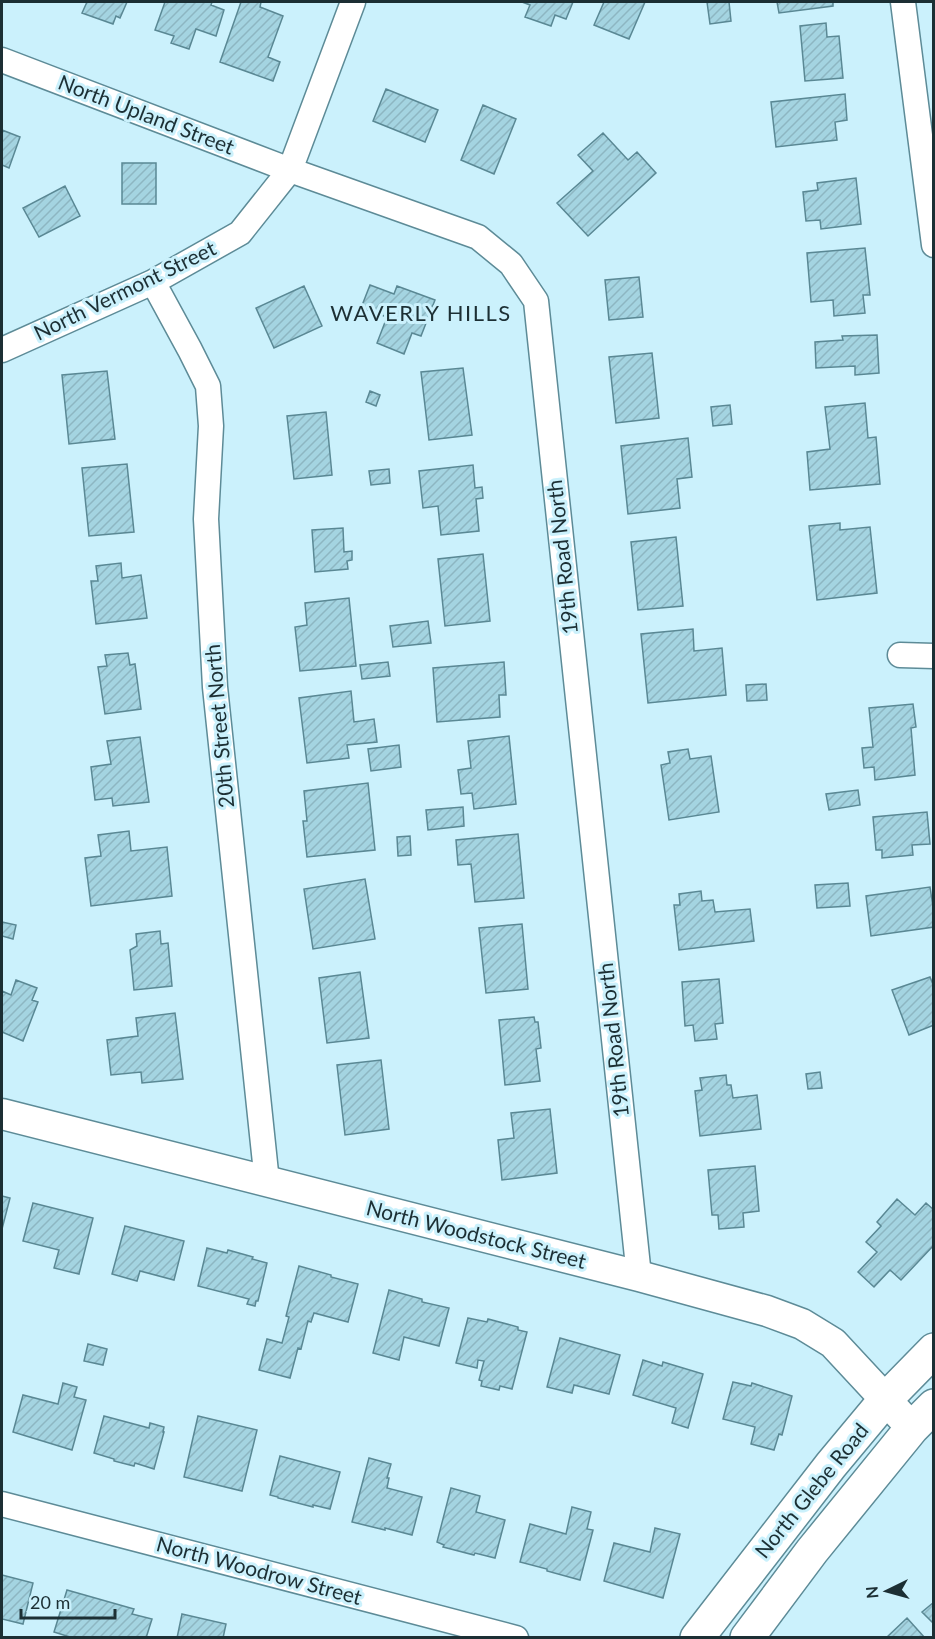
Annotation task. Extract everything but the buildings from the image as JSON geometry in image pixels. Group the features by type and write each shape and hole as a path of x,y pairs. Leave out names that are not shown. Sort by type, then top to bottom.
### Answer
{"main road":[{"name":"North Glebe Road","path":"697,1638 831,1465 886,1399 933,1350"},
{"name":"North Glebe Road","path":"747,1638 812,1551 923,1417"}],"street":[{"path":"290,170 353,2"},
{"path":"903,2 933,245"},
{"name":"North Upland Street","path":"2,60 290,170"},
{"name":"North Vermont Street","path":"2,350 153,282 240,233 290,170"},
{"name":"19th Road North","path":"290,170 478,237 511,264 536,301 639,1276"},
{"name":"20th Street North","path":"153,282 208,386 211,426 206,519 215,687 267,1182"},
{"path":"900,655 933,656"},
{"name":"North Woodstock Street","path":"2,1114 639,1276 766,1311 802,1324 833,1343 886,1399 923,1417"},
{"name":"North Woodrow Street","path":"2,1504 516,1638"}],"district":[{"name":"WAVERLY HILLS","path":"421,313"}]}
